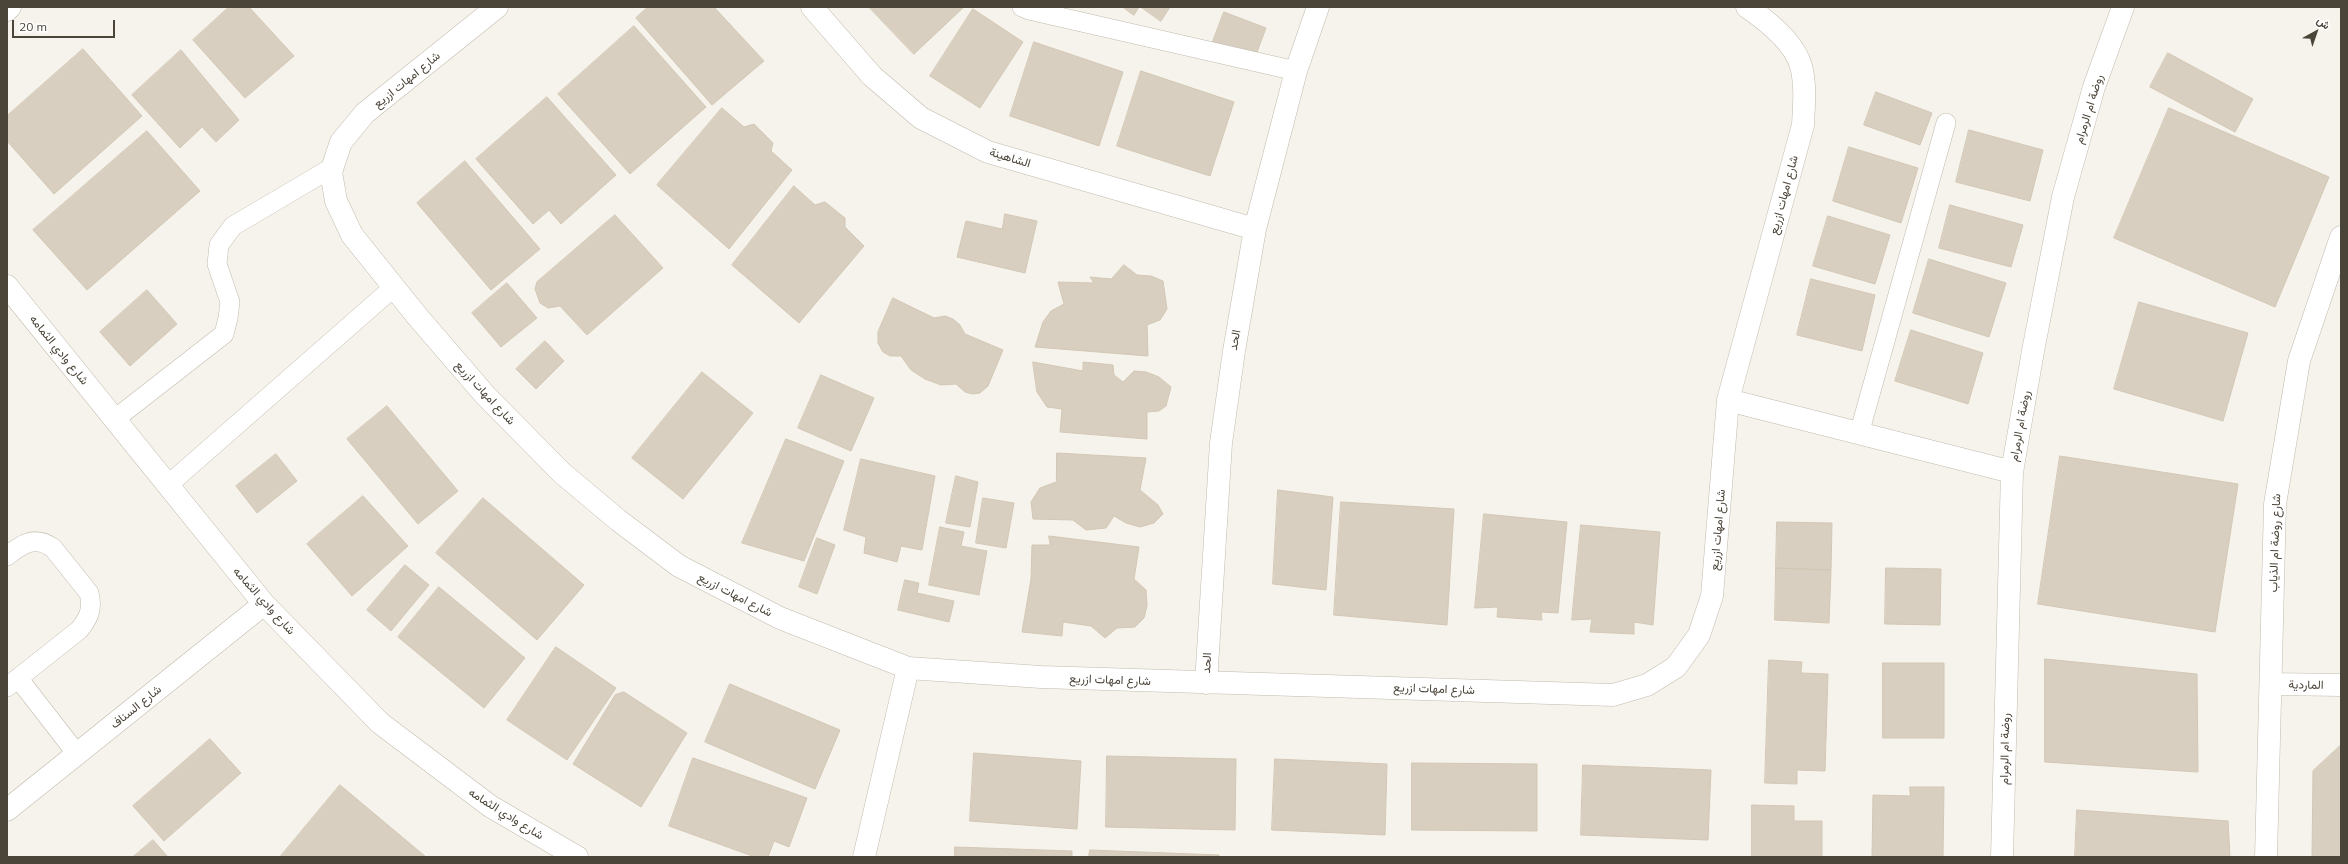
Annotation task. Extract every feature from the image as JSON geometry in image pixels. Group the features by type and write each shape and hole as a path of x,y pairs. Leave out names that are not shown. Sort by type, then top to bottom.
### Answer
{"street":[{"path":"7,10 10,7"},
{"name":"شارع امهات ازريع","path":"497,7 365,113 341,142 331,172 336,201 352,235 485,395 562,473 618,520 679,566 780,618 908,668 1041,677 1613,695 1647,685 1676,667 1699,635 1712,596 1728,400 1803,125 1804,94 1801,65 1785,38 1747,7"},
{"name":"الشاهينة","path":"812,7 872,76 921,118 982,149 1255,229"},
{"name":"الحد","path":"1206,683 1221,443 1234,351 1255,229 1296,71 1318,7"},
{"name":"روضة ام الرمرام","path":"2002,857 2012,472 2033,350 2063,197 2094,87 2124,7"},
{"name":"شارع روضة ام الذياب","path":"2266,857 2272,684 2275,504 2300,361 2341,237"},
{"name":"شارع وادي الثمامه","path":"7,286 264,604 380,723 490,806 577,857"},
{"path":"1728,400 2012,472"},
{"name":"شارع السناف","path":"7,810 264,604"},
{"path":"864,857 908,668"},
{"name":"الماردية","path":"2272,684 2341,685"}],"lane":[{"path":"1022,7 1029,10 1296,71"},
{"path":"1859,434 1946,123"},
{"path":"115,419 224,334 230,302 217,264 219,245 233,226 333,167"},
{"path":"168,485 394,287"},
{"path":"7,556 27,542 46,543 53,548 89,593 91,602 87,621 79,630 13,683 77,754"}],"building":[{"path":"229,7 249,7 294,56 245,98 193,40"},
{"path":"648,7 714,7 764,61 712,105 636,18"},
{"path":"869,7 964,7 914,54"},
{"path":"1123,7 1139,7 1134,15"},
{"path":"1141,7 1170,7 1161,21"},
{"path":"973,9 1023,42 980,108 930,76"},
{"path":"1224,12 1266,28 1254,60 1212,44"},
{"path":"634,26 706,107 630,174 558,94"},
{"path":"1034,42 1123,72 1099,146 1010,116"},
{"path":"83,49 142,116 54,194 7,141 7,116"},
{"path":"181,50 239,120 216,142 202,127 180,148 132,95"},
{"path":"2168,53 2253,99 2235,132 2150,87"},
{"path":"1141,71 1234,102 1210,176 1117,146"},
{"path":"1876,92 1932,113 1920,145 1864,125"},
{"path":"547,97 616,175 561,224 549,210 533,224 476,159"},
{"path":"722,108 744,127 754,124 773,143 771,151 792,170 729,249 657,185"},
{"path":"2169,108 2329,177 2275,307 2114,238"},
{"path":"1969,130 2043,150 2030,201 1956,182"},
{"path":"147,131 200,191 87,290 33,230"},
{"path":"1849,147 1918,168 1901,223 1833,201"},
{"path":"465,161 540,249 491,290 417,203"},
{"path":"794,186 815,205 825,202 845,218 845,227 864,246 799,323 732,265"},
{"path":"1950,205 2023,225 2011,267 1939,248"},
{"path":"1005,214 1037,221 1025,273 957,257 966,221 1002,229"},
{"path":"615,215 663,268 587,335 560,306 548,308 540,303 535,289 537,282"},
{"path":"1828,216 1890,235 1875,284 1813,266"},
{"path":"1929,259 2006,283 1989,337 1913,313"},
{"path":"1124,265 1137,275 1151,276 1163,281 1167,309 1160,320 1147,325 1148,356 1035,347 1043,322 1051,311 1064,304 1058,282 1094,283 1090,277 1111,279"},
{"path":"1811,279 1875,295 1862,351 1797,335"},
{"path":"507,283 537,318 501,347 472,313"},
{"path":"147,290 177,324 130,366 100,332"},
{"path":"893,298 934,318 945,316 953,319 960,325 965,334 1003,350 988,386 980,393 973,394 965,392 956,384 941,385 925,379 911,370 901,356 890,356 883,352 878,343 878,332"},
{"path":"2139,302 2248,333 2223,421 2114,389"},
{"path":"1911,330 1983,353 1968,404 1895,381"},
{"path":"545,341 564,361 536,389 516,369"},
{"path":"1033,362 1083,371 1083,362 1113,365 1114,375 1123,382 1134,371 1146,372 1159,377 1171,387 1166,406 1159,411 1147,412 1147,439 1060,432 1062,409 1047,407 1037,392"},
{"path":"702,372 753,413 683,499 632,458"},
{"path":"821,375 874,398 851,451 798,428"},
{"path":"387,406 458,491 418,524 347,439"},
{"path":"786,439 844,461 804,561 742,543"},
{"path":"1057,453 1146,458 1140,490 1158,505 1163,514 1154,523 1140,527 1126,523 1114,516 1106,528 1086,530 1073,520 1033,519 1031,502 1040,488 1056,482"},
{"path":"276,454 297,481 257,513 236,486"},
{"path":"2060,456 2238,484 2215,632 2038,604"},
{"path":"861,459 935,476 922,550 901,546 897,562 864,553 866,537 844,530"},
{"path":"956,476 978,482 970,527 946,523"},
{"path":"1278,490 1333,497 1326,590 1273,584"},
{"path":"363,496 408,546 352,596 307,544"},
{"path":"483,498 584,585 537,640 436,553"},
{"path":"983,498 1014,503 1006,548 976,543"},
{"path":"1341,502 1454,509 1447,625 1334,615"},
{"path":"1484,514 1567,522 1558,613 1541,612 1542,620 1497,617 1498,607 1475,608"},
{"path":"1777,522 1832,523 1831,570 1776,568"},
{"path":"1581,525 1660,532 1653,625 1634,622 1634,634 1590,632 1592,619 1572,620"},
{"path":"940,527 964,532 961,546 987,551 979,595 929,585"},
{"path":"1049,536 1139,547 1134,579 1146,590 1147,606 1144,618 1135,627 1117,628 1105,638 1091,626 1063,622 1062,636 1022,632 1031,579 1032,545 1050,545"},
{"path":"817,538 835,545 817,594 799,587"},
{"path":"405,565 429,585 391,631 367,610"},
{"path":"1776,568 1831,570 1829,623 1775,620"},
{"path":"1886,568 1941,569 1940,625 1885,624"},
{"path":"905,580 919,583 917,593 954,601 949,622 898,610"},
{"path":"439,587 525,658 484,708 398,637"},
{"path":"556,647 616,688 567,760 507,720"},
{"path":"2045,659 2197,674 2198,772 2045,762"},
{"path":"1769,660 1802,662 1801,673 1828,674 1825,771 1797,770 1797,784 1765,783"},
{"path":"1883,663 1944,663 1944,738 1883,738"},
{"path":"730,684 840,730 815,789 705,742"},
{"path":"624,692 687,733 641,807 573,764 615,695"},
{"path":"210,739 241,773 164,841 133,806"},
{"path":"2341,745 2341,857 2312,857 2313,771"},
{"path":"974,753 1081,761 1077,829 970,821"},
{"path":"1107,756 1236,759 1235,830 1106,827"},
{"path":"693,758 807,798 789,847 774,841 768,857 755,857 669,826"},
{"path":"1275,759 1387,764 1385,835 1272,830"},
{"path":"1412,763 1537,764 1537,831 1412,830"},
{"path":"1583,765 1711,770 1708,840 1581,835"},
{"path":"340,785 426,857 280,857"},
{"path":"1910,787 1944,787 1943,857 1872,857 1873,795 1910,796"},
{"path":"1752,805 1794,806 1794,821 1822,821 1822,857 1752,857"},
{"path":"2077,810 2228,821 2230,857 2075,857"},
{"path":"153,840 168,857 133,857"},
{"path":"955,847 1072,851 1072,857 955,857"},
{"path":"1090,850 1219,855 1219,857 1089,857"}]}
